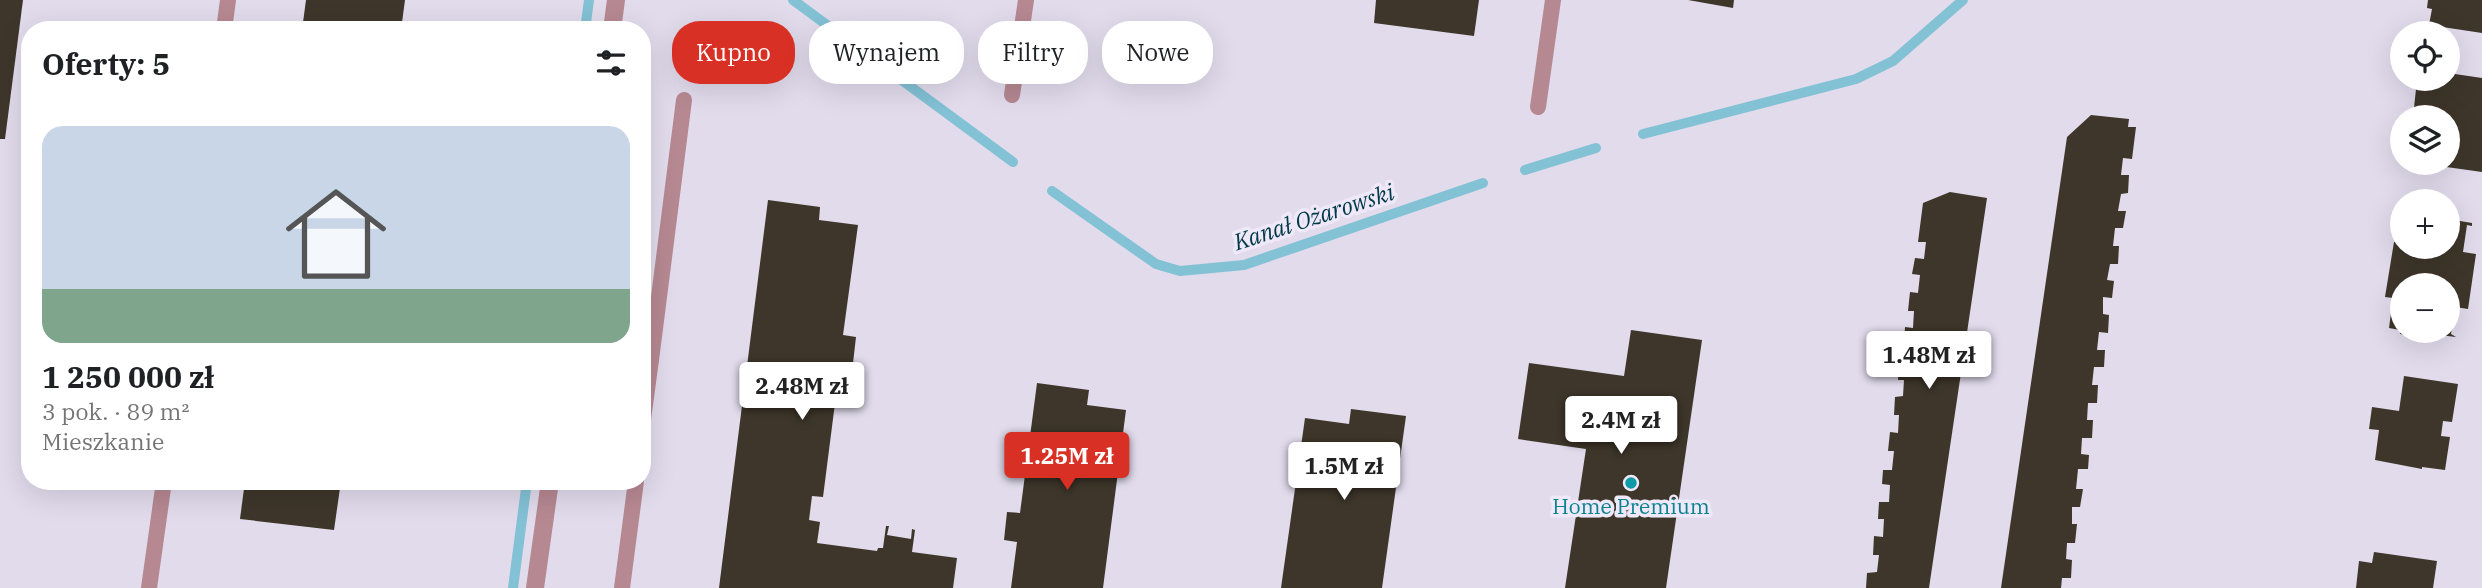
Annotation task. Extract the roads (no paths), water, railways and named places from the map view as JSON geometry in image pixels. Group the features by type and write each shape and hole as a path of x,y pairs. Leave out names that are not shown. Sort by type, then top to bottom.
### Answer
{"street":[{"path":"614,21 617,0"},
{"path":"536,588 549,490"}],"lane":[{"path":"225,21 228,0"},
{"path":"1012,96 1026,0"},
{"path":"1538,107 1553,0"},
{"path":"651,326 684,100"},
{"path":"149,588 162,490"},
{"path":"622,588 635,490"}],"waterway":[{"path":"586,21 589,0"},
{"name":"Kanał Ożarowski","path":"793,0 1013,162"},
{"name":"Kanał Ożarowski","path":"1643,134 1856,79 1893,61 1963,0"},
{"name":"Kanał Ożarowski","path":"1525,170 1596,148"},
{"name":"Kanał Ożarowski","path":"1052,191 1156,264 1180,271 1244,265 1483,183"},
{"path":"513,588 526,490"}],"place":[{"name":"Home Premium","path":"1631,483"}]}
